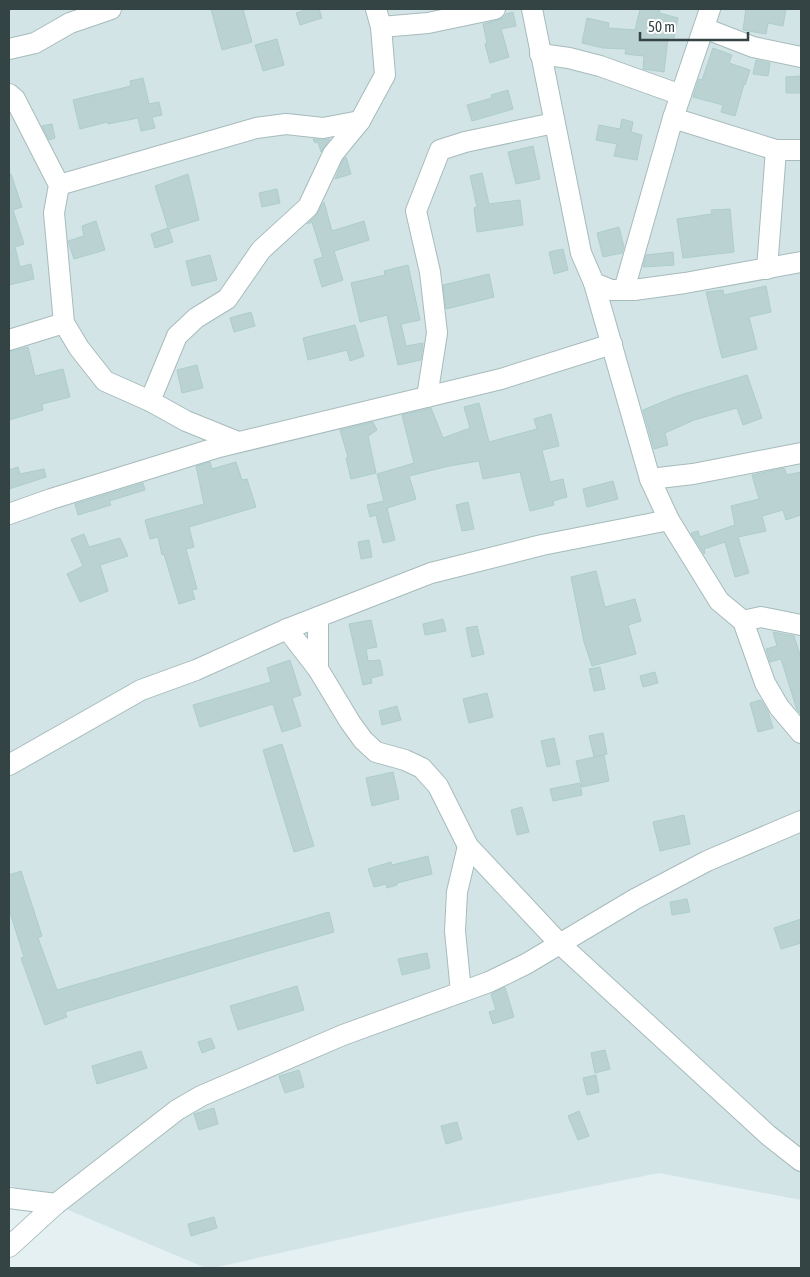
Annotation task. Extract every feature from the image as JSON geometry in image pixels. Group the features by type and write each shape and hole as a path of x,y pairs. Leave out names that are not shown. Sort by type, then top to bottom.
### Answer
{"street":[{"path":"9,49 35,43 70,23 111,9"},
{"path":"150,400 177,336 196,318 226,299 261,250 308,208 333,154 360,121 385,75 379,18 428,24 495,9"},
{"path":"532,9 581,253 594,283 650,479 669,520 718,601 743,621 766,683 779,707 801,733"},
{"path":"624,290 674,118 710,9"},
{"path":"704,28 753,47 801,57"},
{"path":"540,54 569,58 600,66 682,95"},
{"path":"9,94 15,99 60,185 54,213 64,324 79,348 105,382 150,400 186,421 238,442"},
{"path":"674,118 776,150 801,150"},
{"path":"60,185 256,128 286,124 323,128 360,121"},
{"path":"427,397 437,332 430,272 416,211 440,150 465,142 554,123"},
{"path":"767,268 776,150"},
{"path":"594,283 611,290 624,290 685,283 801,262"},
{"path":"9,340 64,324"},
{"path":"9,514 51,498 238,442 501,379 612,344"},
{"path":"650,479 693,474 801,453"},
{"path":"9,765 141,690 196,670 287,629 431,573 542,545 669,520"},
{"path":"743,621 761,617 801,625"},
{"path":"318,618 318,669"},
{"path":"287,629 318,669 363,740 376,752 405,760 422,768 438,786 468,846 559,943 768,1136 801,1161"},
{"path":"9,1246 56,1204 177,1110 201,1096 343,1035 490,982 519,968 635,899 707,861 801,821"},
{"path":"461,992 455,931 457,892 468,846"},
{"path":"9,1198 56,1204"}],"shaded area":[{"path":"9,9 801,9 801,1200 659,1173 450,1215 206,1268 9,1185"}],"building":[{"path":"211,9 243,9 252,42 222,50"},
{"path":"309,9 319,9 322,18 300,25 296,13"},
{"path":"640,9 660,9 659,13 678,18 674,38 668,37 664,72 643,69 644,56 625,54 626,49 603,48 582,43 587,18 609,23 608,28 635,30"},
{"path":"746,9 786,9 783,26 768,23 766,34 743,30"},
{"path":"513,12 516,26 501,29 509,57 490,63 485,44 487,43 483,24 503,18 506,14"},
{"path":"277,39 284,65 263,71 255,45"},
{"path":"713,48 732,55 729,63 750,70 735,116 721,112 723,105 693,97 699,79 702,80"},
{"path":"756,60 770,63 768,76 753,74"},
{"path":"801,76 801,93 786,93 786,77"},
{"path":"143,78 149,104 159,102 162,115 152,117 155,128 141,131 138,118 108,124 107,122 80,129 73,100 131,86 130,81"},
{"path":"508,90 513,109 472,121 467,105 492,98 491,95"},
{"path":"622,119 633,122 631,132 642,135 637,160 614,156 617,144 596,140 599,125 620,129"},
{"path":"52,124 55,138 49,140 42,126"},
{"path":"313,139 330,139 321,152 318,142 315,143"},
{"path":"533,146 540,179 516,184 508,152"},
{"path":"346,157 351,174 335,179 343,160"},
{"path":"482,173 489,204 520,200 523,225 477,232 474,208 477,207 470,176"},
{"path":"9,174 11,174 22,207 13,210 24,244 15,247 20,267 31,264 34,279 9,285"},
{"path":"188,174 199,220 169,229 173,242 155,248 151,234 168,228 155,186"},
{"path":"277,189 280,203 262,207 259,193"},
{"path":"324,202 332,231 364,221 369,240 334,251 343,280 322,287 314,260 323,257 312,222 307,224 316,215"},
{"path":"730,209 734,252 683,258 677,219 712,214 711,210"},
{"path":"96,221 105,250 74,259 68,241 84,236 82,226"},
{"path":"619,227 624,247 622,253 603,257 597,233"},
{"path":"563,249 568,270 554,274 549,252"},
{"path":"673,252 674,265 643,267 646,255"},
{"path":"210,255 217,280 192,286 186,261"},
{"path":"408,265 420,320 401,324 406,346 423,343 421,360 398,365 387,315 360,322 351,283 385,275 384,271"},
{"path":"489,274 494,297 446,309 443,285"},
{"path":"766,286 771,312 749,317 757,349 722,358 706,292 723,290 724,295"},
{"path":"251,312 255,326 234,332 230,318"},
{"path":"355,325 364,356 350,361 347,350 308,360 303,338"},
{"path":"28,347 35,376 63,369 70,397 42,404 43,410 9,420 9,352"},
{"path":"197,365 203,388 182,393 177,370"},
{"path":"747,375 762,418 743,425 737,408 694,420 665,433 668,445 654,449 643,410 677,396"},
{"path":"479,403 489,442 537,429 534,419 551,414 559,446 542,450 550,482 563,479 567,497 553,501 554,505 530,511 520,472 483,479 479,461 409,476 416,499 387,508 395,540 383,543 376,515 370,517 367,505 384,501 377,474 414,463 402,415 431,408 443,438 470,428 464,407"},
{"path":"373,422 377,430 368,436 376,473 351,479 346,458 348,457 340,430"},
{"path":"210,462 212,469 236,462 242,480 247,479 256,507 189,527 194,547 186,549 197,589 192,590 195,599 179,604 164,554 162,555 158,537 150,539 145,520 204,504 196,466"},
{"path":"18,467 20,474 44,469 46,477 9,489 9,470"},
{"path":"784,468 787,475 801,472 801,515 786,520 783,510 762,516 766,531 738,537 749,573 735,577 725,542 704,549 704,554 691,533 698,531 700,537 735,525 731,506 759,499 752,475"},
{"path":"613,481 618,499 587,507 583,489"},
{"path":"143,483 145,490 109,501 111,505 78,515 75,504"},
{"path":"468,502 474,529 462,531 456,505"},
{"path":"84,534 89,547 120,538 128,556 100,565 108,591 80,602 67,574 83,566 71,539"},
{"path":"369,540 372,557 361,559 358,542"},
{"path":"596,571 605,607 635,599 641,621 628,625 636,654 592,666 584,642 571,577"},
{"path":"443,619 446,631 425,635 423,624"},
{"path":"371,620 377,647 366,649 368,661 380,660 383,675 371,678 372,683 363,685 349,624"},
{"path":"477,626 484,654 472,657 466,628"},
{"path":"773,632 794,636 801,658 801,714 797,710 781,659 770,662 766,649 777,646"},
{"path":"290,660 301,695 292,698 301,726 282,732 273,704 200,727 193,705 271,682 267,668"},
{"path":"600,667 605,689 594,691 589,669"},
{"path":"655,672 658,683 643,687 640,676"},
{"path":"487,693 493,717 469,723 463,699"},
{"path":"761,700 768,712 773,728 758,732 750,703"},
{"path":"397,706 401,720 382,725 379,711"},
{"path":"603,733 607,754 594,757 589,736"},
{"path":"554,738 560,764 547,767 541,741"},
{"path":"282,744 314,846 294,852 263,750"},
{"path":"604,755 609,781 582,787 576,761"},
{"path":"393,772 399,799 372,806 366,778"},
{"path":"580,783 582,795 553,801 550,789"},
{"path":"522,807 529,832 517,835 511,810"},
{"path":"684,815 690,844 660,851 653,822"},
{"path":"428,856 432,874 397,883 397,885 387,888 386,884 374,887 368,869 391,862 392,865"},
{"path":"21,871 42,936 38,938 57,990 329,912 334,932 65,1012 67,1017 45,1025 21,958 24,957 9,909 9,875"},
{"path":"687,899 690,912 672,915 670,902"},
{"path":"801,919 801,943 781,949 774,928"},
{"path":"427,953 430,968 402,975 398,959"},
{"path":"297,986 304,1010 238,1030 230,1006"},
{"path":"505,987 514,1017 493,1024 489,1012 496,1010 491,994"},
{"path":"211,1038 215,1048 202,1053 198,1042"},
{"path":"605,1050 610,1069 595,1073 591,1053"},
{"path":"141,1051 147,1068 97,1084 92,1066"},
{"path":"299,1070 304,1087 285,1093 279,1076"},
{"path":"596,1075 599,1092 587,1095 583,1078"},
{"path":"214,1108 218,1124 199,1130 194,1114"},
{"path":"579,1111 589,1136 578,1140 568,1116"},
{"path":"457,1122 462,1139 446,1144 441,1126"},
{"path":"214,1217 217,1228 191,1236 188,1224"}]}
